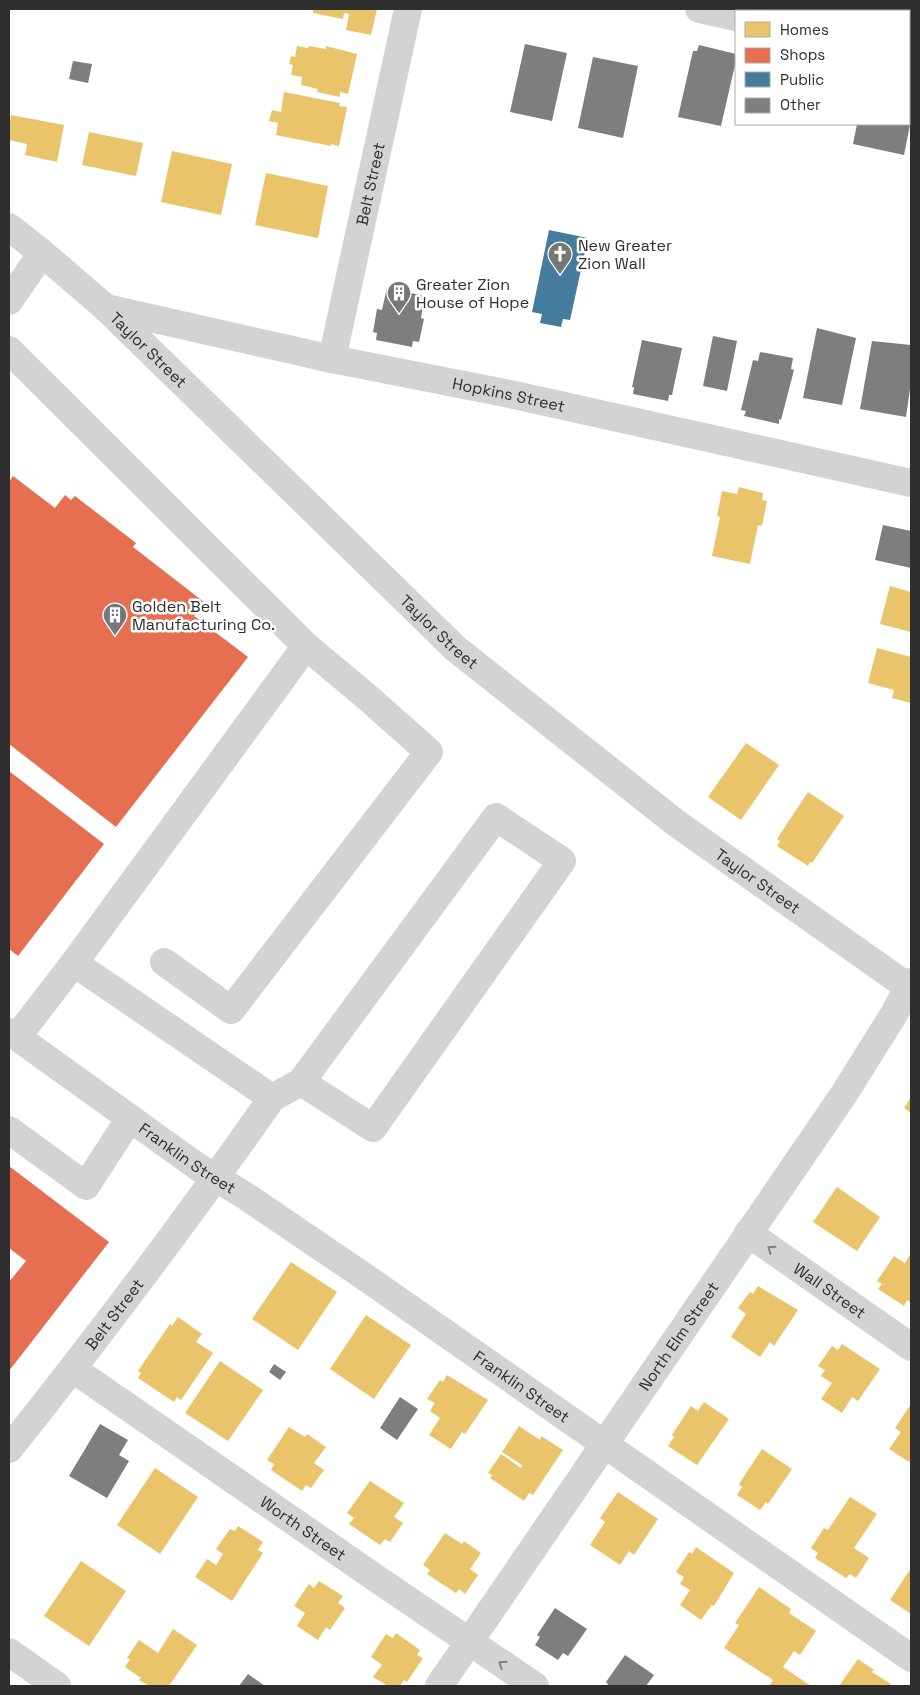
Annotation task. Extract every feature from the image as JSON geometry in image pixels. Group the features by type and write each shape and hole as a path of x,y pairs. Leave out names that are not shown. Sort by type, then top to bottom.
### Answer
{"street":[{"name":"Belt Street","path":"332,359 408,9"},
{"path":"699,9 735,17"},
{"name":"Taylor Street","path":"9,227 106,308 456,649 676,823 910,986"},
{"path":"9,301 42,253"},
{"name":"Hopkins Street","path":"106,308 332,359 510,394 911,483"},
{"path":"9,350 306,646 429,752 231,1010 164,962"},
{"path":"13,1035 74,963 306,646"},
{"path":"74,963 272,1098 301,1082 496,817 562,861 373,1128 301,1082"},
{"name":"North Elm Street","path":"439,1686 844,1094 910,986"},
{"name":"Franklin Street","path":"13,1035 198,1167 362,1275 911,1658"},
{"name":"Belt Street","path":"9,1449 73,1369 216,1178 272,1098"},
{"path":"9,1130 86,1186 130,1118"},
{"name":"Wall Street","path":"748,1233 911,1347"},
{"name":"Worth Street","path":"73,1369 535,1686"},
{"path":"9,1652 57,1686"}],"building: Homes":[{"path":"313,9 377,9 371,35 346,30 349,14 344,13 343,19 313,13"},
{"path":"297,46 326,49 326,46 357,54 348,94 340,92 340,97 317,92 318,89 301,85 302,77 291,75 293,65 289,64 291,56 295,57"},
{"path":"284,92 340,103 339,106 347,107 339,146 276,135 278,123 269,121 272,110 281,112"},
{"path":"11,115 64,125 57,162 25,155 27,144 9,140"},
{"path":"89,132 143,143 136,176 82,165"},
{"path":"172,151 232,164 221,215 161,202"},
{"path":"266,173 328,186 318,238 255,225"},
{"path":"739,487 763,493 762,500 767,501 762,526 758,525 750,564 712,556 720,517 717,516 722,491 737,494"},
{"path":"890,586 911,592 911,632 880,624"},
{"path":"877,648 911,657 911,703 892,698 894,690 868,683"},
{"path":"746,743 779,765 741,820 708,797"},
{"path":"808,792 844,816 808,866 777,846 780,841 777,839"},
{"path":"911,1097 911,1113 904,1108"},
{"path":"837,1187 880,1217 857,1251 813,1222"},
{"path":"911,1253 911,1303 907,1300 904,1306 878,1289 882,1284 877,1281 894,1256 905,1263"},
{"path":"291,1262 337,1292 298,1350 252,1319"},
{"path":"758,1286 798,1310 774,1346 770,1342 760,1357 731,1337 746,1314 738,1308 750,1292 753,1294"},
{"path":"366,1315 411,1345 374,1399 330,1369"},
{"path":"178,1317 202,1334 196,1342 213,1353 181,1400 177,1397 174,1402 138,1378 141,1373 138,1371 170,1324 172,1326"},
{"path":"842,1344 880,1369 858,1401 852,1397 842,1413 821,1399 832,1383 821,1376 825,1370 818,1366 832,1346 838,1350"},
{"path":"220,1361 263,1390 228,1441 185,1413"},
{"path":"447,1375 488,1400 465,1434 462,1432 451,1449 429,1435 440,1418 430,1411 435,1403 427,1399 440,1380 443,1382"},
{"path":"704,1402 729,1419 697,1465 668,1446 674,1437 672,1435 691,1406 698,1411"},
{"path":"911,1404 911,1458 909,1462 889,1449 901,1432 895,1428"},
{"path":"519,1426 540,1440 541,1436 563,1450 533,1495 529,1493 524,1501 490,1478 492,1475 488,1473 501,1454 521,1468 522,1465 502,1452"},
{"path":"289,1427 305,1437 307,1434 326,1447 314,1463 324,1470 311,1488 306,1485 302,1491 271,1470 274,1464 267,1460"},
{"path":"762,1449 792,1469 768,1504 766,1502 760,1510 737,1495 742,1487 739,1484"},
{"path":"155,1468 198,1497 160,1554 117,1525"},
{"path":"370,1481 404,1503 394,1517 403,1523 390,1542 385,1539 380,1545 349,1524 354,1518 347,1513"},
{"path":"618,1492 658,1519 634,1555 629,1551 620,1565 590,1545 605,1522 600,1518"},
{"path":"850,1497 877,1514 854,1548 869,1558 856,1578 850,1574 846,1578 815,1558 818,1553 811,1548 824,1528 828,1530"},
{"path":"238,1526 263,1542 258,1550 263,1553 232,1601 195,1577 207,1559 216,1565 223,1554 216,1549 230,1529 235,1531"},
{"path":"445,1533 462,1544 464,1541 481,1553 470,1569 478,1575 465,1594 459,1589 456,1593 427,1574 430,1570 423,1565"},
{"path":"696,1547 734,1573 714,1606 712,1605 701,1620 680,1605 690,1590 680,1584 684,1577 676,1572 689,1552 692,1554"},
{"path":"81,1561 126,1591 89,1646 44,1616"},
{"path":"911,1568 911,1614 890,1600"},
{"path":"319,1581 343,1596 338,1603 345,1608 330,1630 326,1627 318,1640 297,1626 305,1613 294,1606 309,1584 314,1588"},
{"path":"759,1587 791,1609 789,1613 816,1631 800,1655 794,1651 783,1667 811,1686 769,1686 773,1680 724,1648 739,1625 735,1623"},
{"path":"173,1629 197,1645 169,1686 149,1686 139,1680 141,1678 125,1667 130,1659 127,1658 139,1640 158,1653"},
{"path":"396,1633 420,1650 417,1655 423,1658 407,1682 404,1680 400,1686 388,1686 373,1677 382,1665 371,1657 386,1634 393,1638"},
{"path":"858,1659 874,1670 872,1672 891,1684 889,1686 839,1686"}],"building: Shops":[{"name":"Golden Belt Manufacturing Co.","path":"13,476 55,508 65,495 71,500 75,496 136,543 133,547 204,602 194,616 248,657 116,827 9,744 9,482"},
{"path":"9,771 104,844 18,956 9,949"},
{"path":"9,1166 109,1242 9,1371 9,1282 26,1261 9,1248"}],"building: Public":[{"name":"New Greater Zion Wall","path":"549,230 588,238 570,320 563,319 561,327 540,323 542,314 532,312"}],"building: Other":[{"path":"525,44 567,53 552,121 510,112"},
{"path":"699,45 735,54 735,65 721,126 678,117 693,51 697,51"},
{"path":"593,57 638,66 623,138 578,128"},
{"path":"73,61 92,64 88,83 69,79"},
{"path":"910,103 911,103 910,125"},
{"path":"857,125 910,125 904,155 853,144"},
{"name":"Greater Zion House of Hope","path":"387,288 425,296 421,318 424,319 419,342 413,341 412,347 376,340 377,333 373,332 377,309 382,310"},
{"path":"817,328 856,338 842,405 803,398"},
{"path":"713,336 737,341 727,391 703,386"},
{"path":"642,340 682,348 672,395 669,395 668,401 633,394 634,387 632,387"},
{"path":"872,341 911,345 911,382 906,417 860,409"},
{"path":"760,352 793,358 791,369 794,370 779,424 744,416 746,411 741,410 753,360 758,361"},
{"path":"883,525 911,531 911,568 875,560"},
{"path":"274,1364 286,1372 280,1380 269,1372"},
{"path":"400,1397 418,1409 397,1440 380,1428"},
{"path":"100,1424 128,1440 119,1455 129,1461 107,1498 69,1476"},
{"path":"555,1608 587,1629 568,1656 563,1653 558,1660 535,1645 540,1637 537,1635"},
{"path":"625,1655 654,1675 646,1686 607,1686 606,1682"},
{"path":"248,1674 265,1686 239,1686"}],"place":[{"name":"New Greater Zion Wall","path":"560,275"},
{"name":"Greater Zion House of Hope","path":"399,314"},
{"name":"Golden Belt Manufacturing Co.","path":"115,636"}]}
